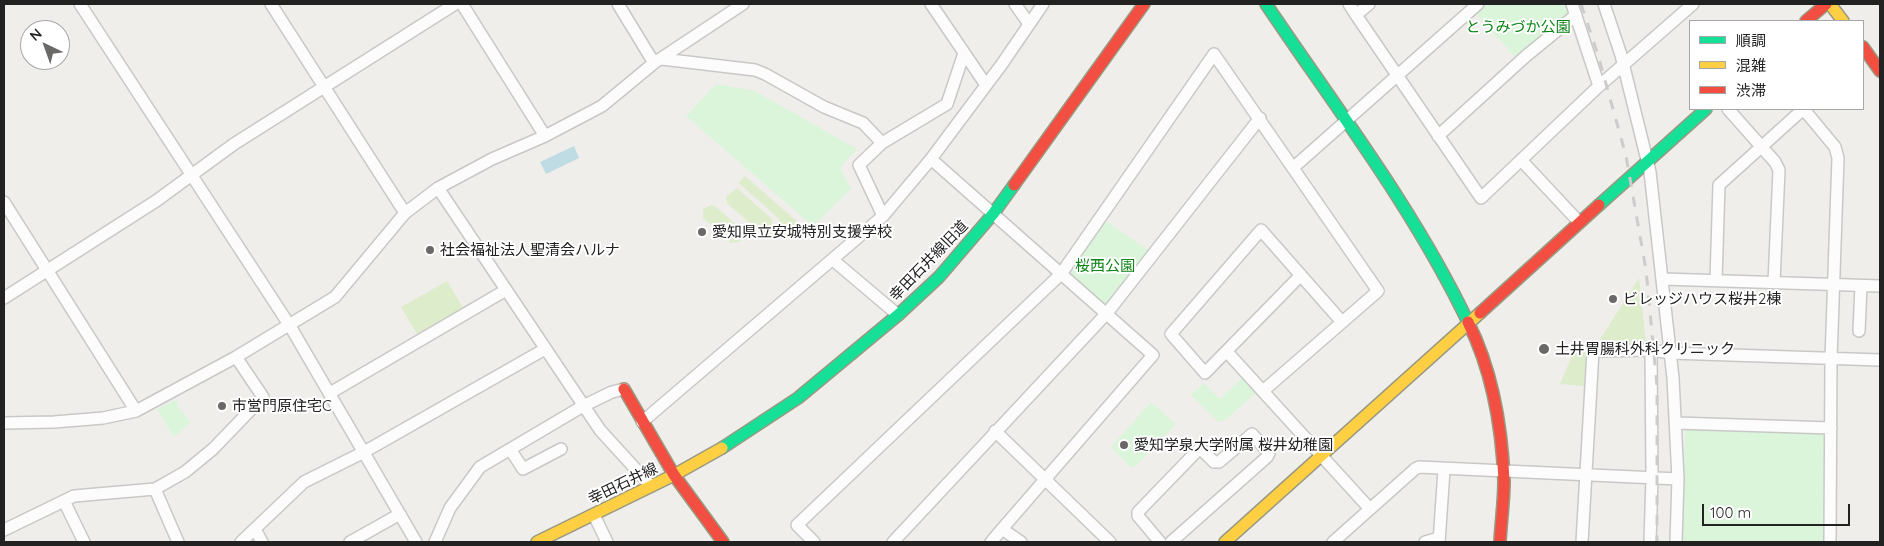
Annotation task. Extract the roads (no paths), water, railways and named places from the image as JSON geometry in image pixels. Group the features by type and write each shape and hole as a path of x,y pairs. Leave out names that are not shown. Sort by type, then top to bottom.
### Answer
{"street":[{"path":"80,4 290,326 416,542"},
{"path":"271,4 405,213"},
{"path":"4,298 156,201 234,144 455,4"},
{"path":"462,4 546,136"},
{"path":"618,4 658,61 755,70 824,106 863,123 882,143"},
{"path":"4,423 54,422 103,418 136,411 236,358 335,297 405,213 438,188 492,159 546,136 602,106 658,61 743,4"},
{"path":"931,4 986,85"},
{"path":"1015,4 1029,24"},
{"path":"642,422 883,216 931,159 1043,4"},
{"name":"幸田石井線旧道","path":"674,475 746,434 798,398 898,316 939,277 994,214 1144,4"},
{"path":"1266,4 1429,245 1471,322 1489,373 1500,427 1505,472 1500,542"},
{"path":"1349,4 1481,198 1599,86 1693,4"},
{"path":"1356,15 1369,4"},
{"path":"1294,167 1478,4"},
{"path":"1604,4 1624,65 1648,159 1664,279 1671,353 1678,479 1676,542"},
{"path":"1807,20 1826,4"},
{"path":"1830,4 1842,20"},
{"path":"1438,136 1526,56 1574,9 1599,86"},
{"path":"1864,48 1880,71"},
{"path":"883,216 859,165 882,143 947,104 964,53"},
{"path":"814,542 797,526 1061,274 1214,54 1378,291 1263,391"},
{"path":"1225,542 1320,455 1471,322 1648,159 1705,110"},
{"path":"1729,110 1762,146 1779,170 1774,282"},
{"path":"1716,280 1719,185 1800,112 1806,112 1837,151 1831,359 1830,542"},
{"path":"893,542 1106,313 1260,118"},
{"path":"931,159 1153,355 991,542"},
{"path":"1521,160 1579,222"},
{"path":"438,188 582,406 600,430 650,486"},
{"path":"4,202 136,411"},
{"path":"1301,275 1228,353 1205,373 1171,334 1261,230 1301,275 1342,322"},
{"path":"833,260 898,316"},
{"path":"1664,279 1880,286"},
{"path":"1859,331 1861,286"},
{"path":"330,393 506,290"},
{"path":"241,542 304,482 364,452 545,349"},
{"path":"1650,542 1652,478 1651,350"},
{"path":"1582,542 1584,475 1593,351 1651,350 1671,353 1880,360"},
{"path":"1228,353 1370,509"},
{"path":"4,530 74,496 156,489 185,472 213,449 263,397 236,358"},
{"path":"435,542 450,508 480,467 582,406 612,392 624,390 674,475"},
{"path":"1676,423 1831,428"},
{"path":"995,431 1110,542"},
{"path":"1160,542 1138,516 1138,512 1198,450 1203,451 1214,462 1219,462 1252,434 1269,453 1267,457 1171,542"},
{"path":"510,449 523,469 561,448"},
{"path":"1333,542 1415,469 1678,479"},
{"path":"1425,542 1439,540 1444,470"},
{"name":"幸田石井線","path":"537,542 674,475 723,542"},
{"path":"156,489 178,542"},
{"path":"64,501 84,542"},
{"path":"350,542 400,514"},
{"path":"594,515 606,542"},
{"path":"255,529 262,542"},
{"path":"1002,529 1021,542"}],"water":[{"path":"574,146 579,158 546,174 540,162"}],"railway":[{"path":"1581,4 1598,55 1626,156 1646,270 1657,386 1657,542"}],"place":[{"name":"愛知県立安城特別支援学校","path":"702,232"},
{"name":"社会福祉法人聖清会ハルナ","path":"430,250"},
{"name":"ビレッジハウス桜井2棟","path":"1613,299"},
{"name":"土井胃腸科外科クリニック","path":"1544,349"},
{"name":"市営門原住宅C","path":"222,406"},
{"name":"愛知学泉大学附属 桜井幼稚園","path":"1124,445"}],"park label":[{"name":"とうみづか公園","path":"1518,27"},
{"name":"桜西公園","path":"1105,266"}]}
